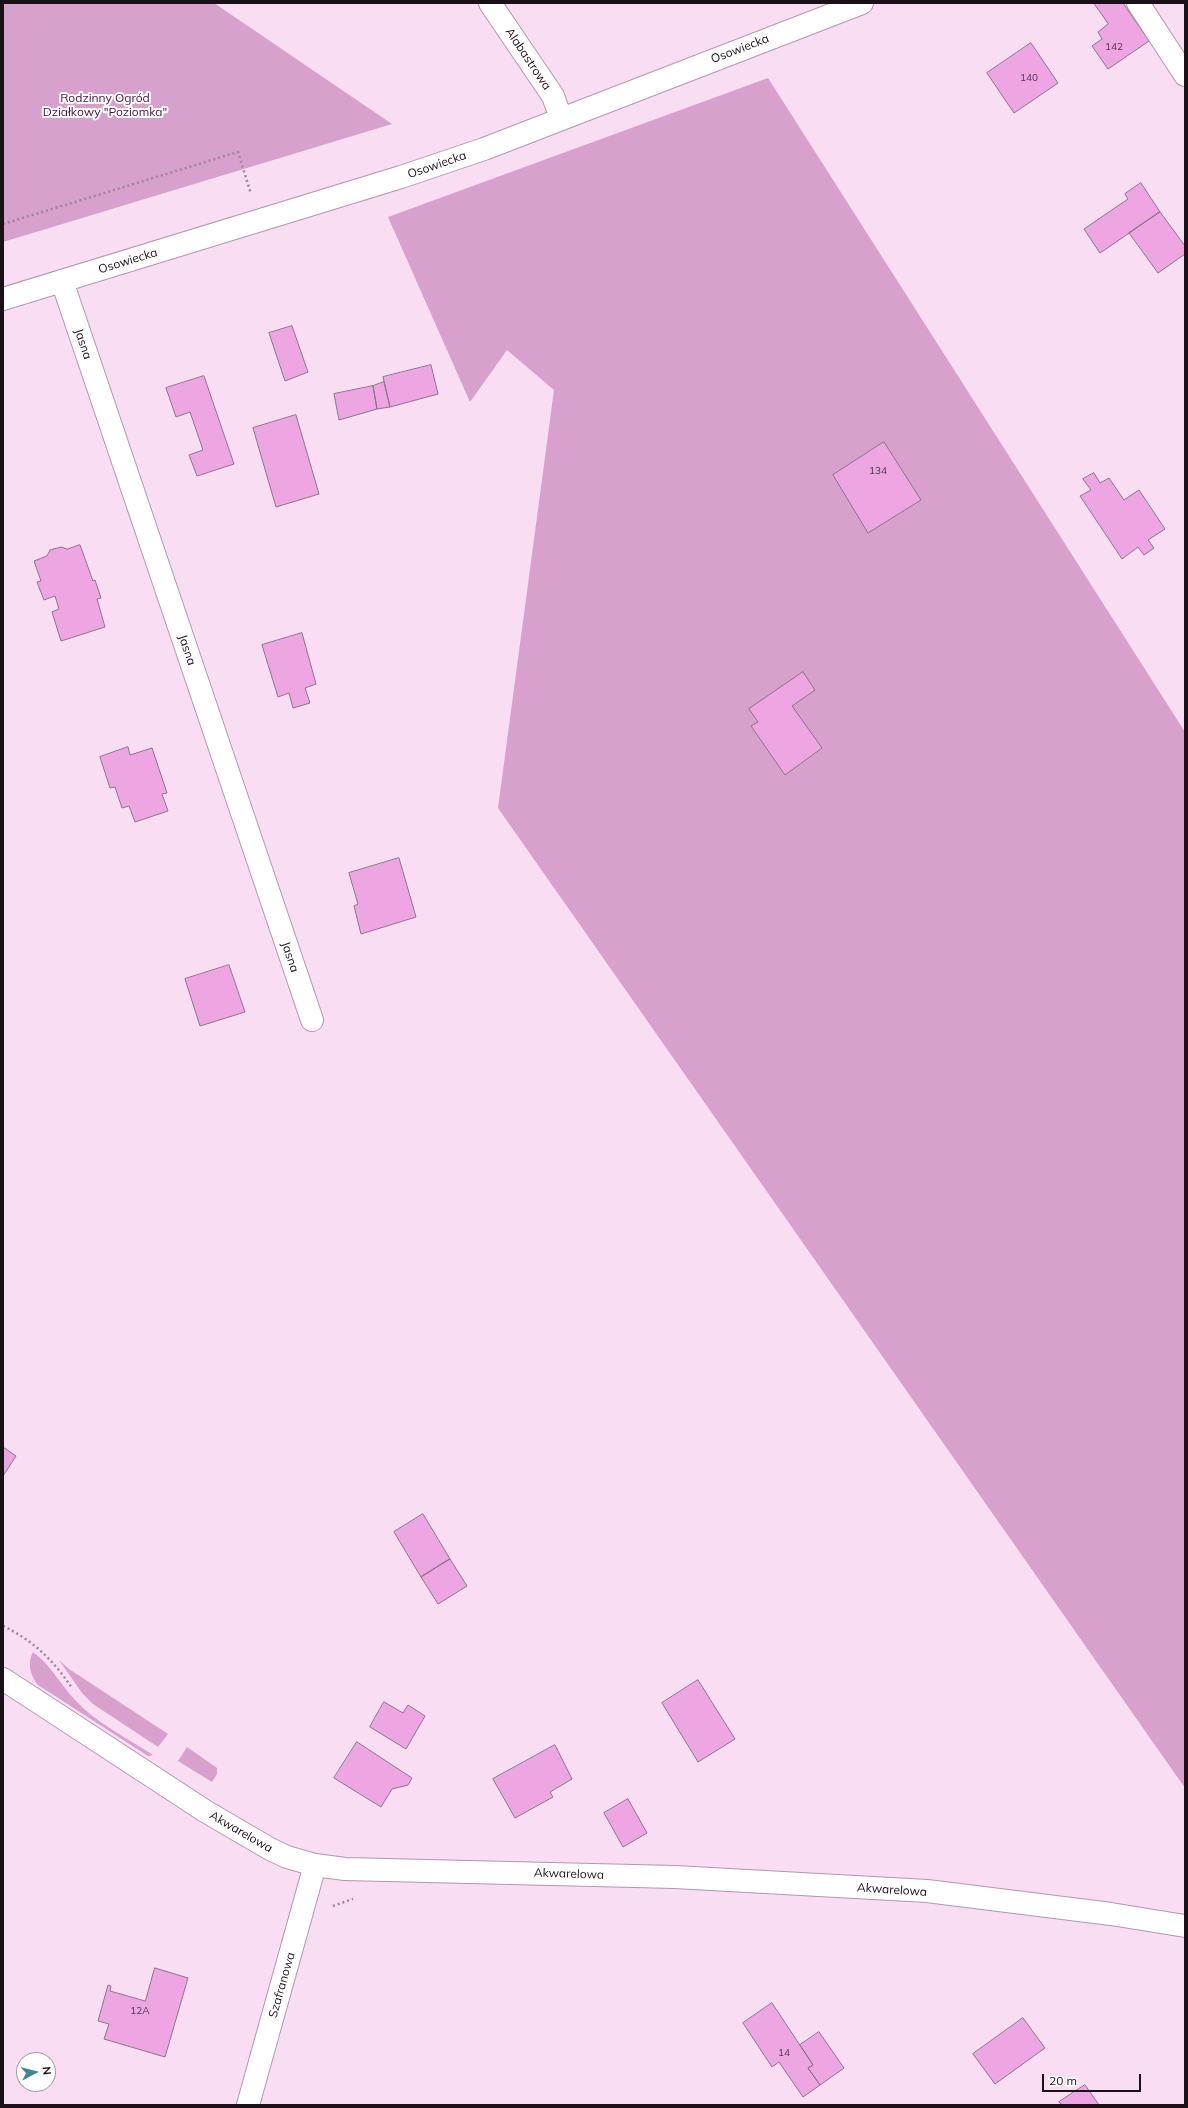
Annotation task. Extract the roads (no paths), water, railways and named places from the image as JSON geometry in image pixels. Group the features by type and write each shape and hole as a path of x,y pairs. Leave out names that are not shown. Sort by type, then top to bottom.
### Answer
{"street":[{"name":"Alabastrowa","path":"490,3 553,96 561,118"},
{"name":"Osowiecka","path":"3,299 401,177 484,149 862,3"},
{"path":"1138,3 1185,75"},
{"name":"Jasna","path":"62,281 312,1020"},
{"name":"Akwarelowa","path":"3,1679 220,1821 287,1857 315,1865 346,1869 675,1877 927,1891 1111,1914 1185,1926"},
{"name":"Szafranowa","path":"248,2105 315,1865"}],"park label":[{"name":"Rodzinny Ogród Działkowy \"Poziomka\"","path":"105,105"}]}
